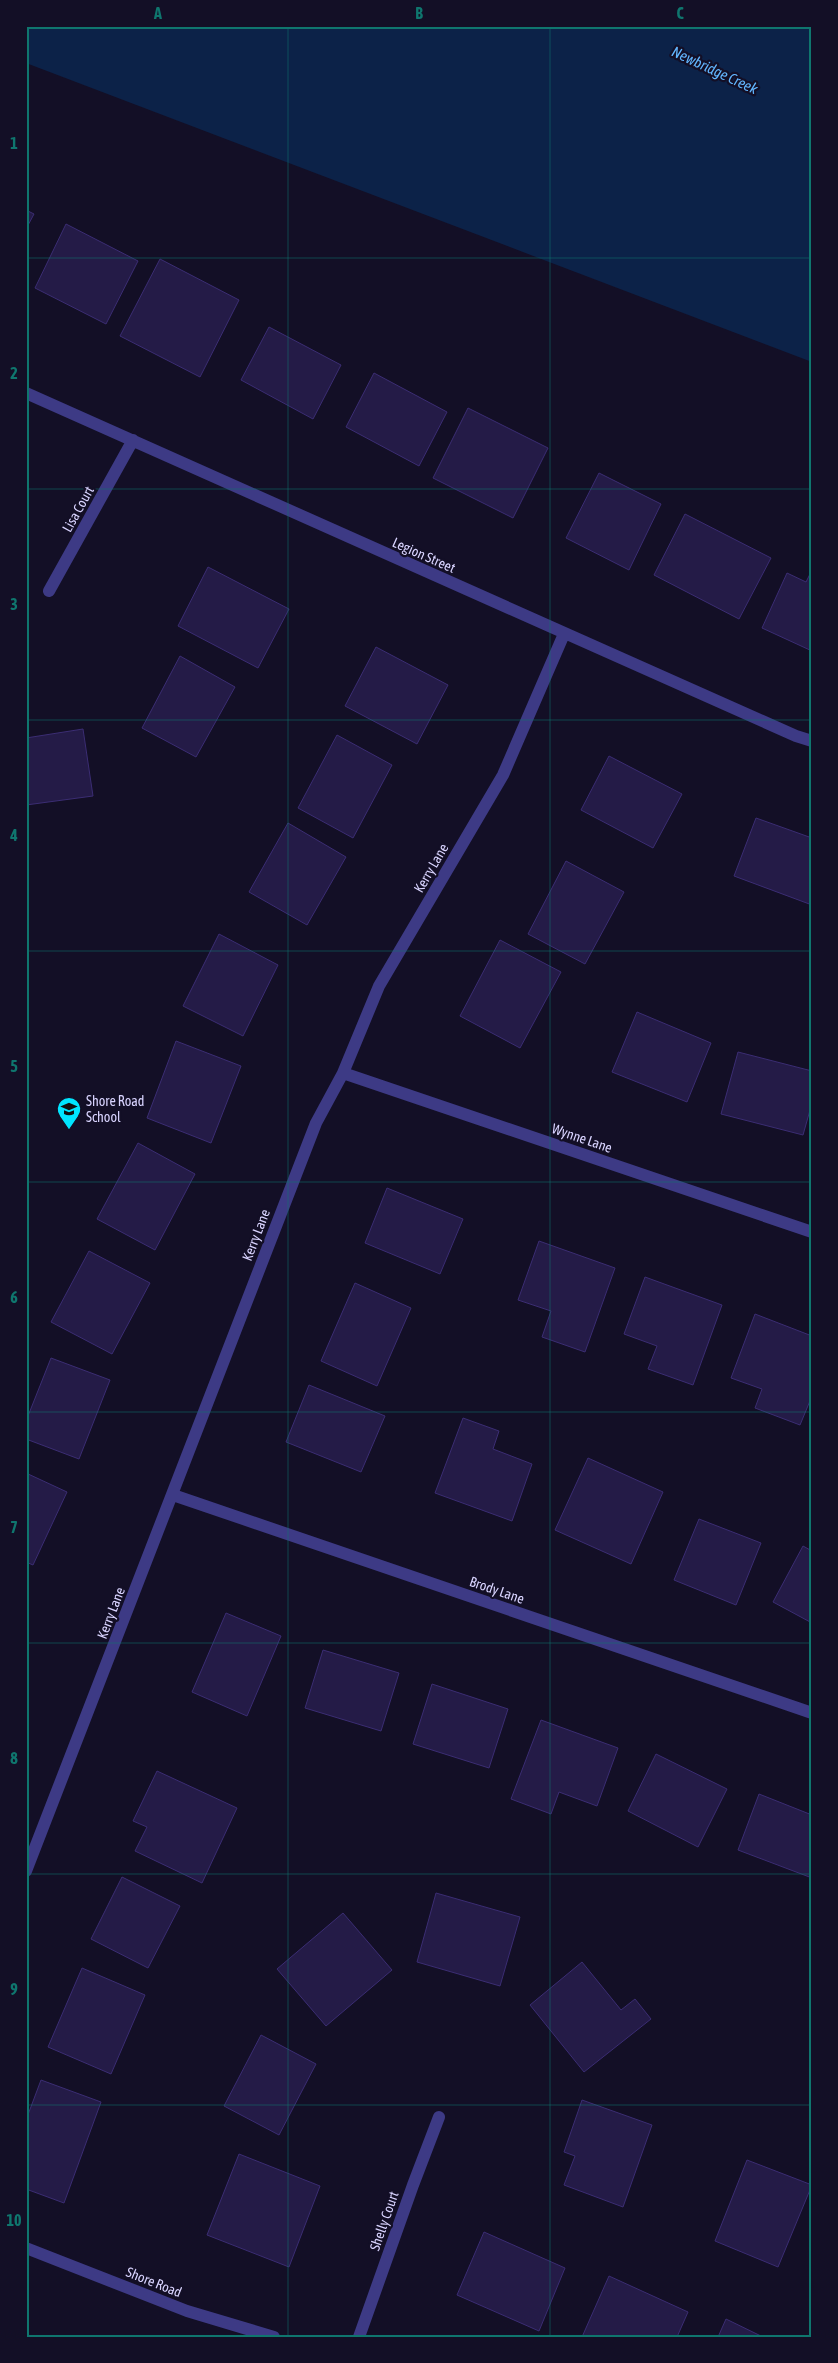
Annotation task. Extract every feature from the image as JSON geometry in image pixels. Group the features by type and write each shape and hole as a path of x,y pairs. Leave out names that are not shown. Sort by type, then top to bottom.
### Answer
{"street":[{"name":"Legion Street","path":"26,393 564,634 796,736 812,741"},
{"name":"Lisa Court","path":"50,591 133,440"},
{"name":"Kerry Lane","path":"26,1870 173,1495 316,1122 343,1073 379,986 503,775 564,634"},
{"name":"Wynne Lane","path":"343,1073 812,1232"},
{"name":"Brody Lane","path":"173,1495 812,1713"},
{"name":"Shelly Court","path":"359,2337 413,2184 439,2117"},
{"name":"Shore Road","path":"26,2248 187,2311 274,2337"}],"water":[{"name":"Newbridge Creek","path":"26,26 812,26 812,362 26,63"}],"building":[{"path":"26,210 34,214 26,229"},
{"path":"66,224 138,261 106,324 35,288"},
{"path":"160,259 239,300 200,377 120,336"},
{"path":"269,327 341,365 313,419 241,380"},
{"path":"374,373 447,412 419,466 346,427"},
{"path":"468,408 548,448 513,518 433,478"},
{"path":"599,473 661,504 629,570 566,538"},
{"path":"685,514 771,558 739,619 654,575"},
{"path":"208,567 289,609 258,668 178,626"},
{"path":"812,570 812,651 762,628 787,573 806,582"},
{"path":"376,647 448,685 417,744 345,706"},
{"path":"180,656 235,687 196,757 142,728"},
{"path":"83,729 93,796 26,805 26,738"},
{"path":"337,735 392,765 353,838 298,808"},
{"path":"609,756 682,794 653,848 581,810"},
{"path":"756,818 812,838 812,905 734,876"},
{"path":"288,823 346,857 307,925 249,892"},
{"path":"566,861 624,892 585,964 528,934"},
{"path":"219,934 278,965 243,1036 183,1006"},
{"path":"500,940 561,972 520,1048 460,1016"},
{"path":"637,1012 711,1043 687,1102 612,1072"},
{"path":"176,1041 241,1066 211,1143 147,1118"},
{"path":"738,1052 812,1071 812,1103 803,1135 721,1114"},
{"path":"138,1143 195,1174 155,1250 97,1219"},
{"path":"387,1188 463,1219 440,1274 365,1243"},
{"path":"539,1241 615,1268 585,1352 542,1337 551,1311 518,1300"},
{"path":"89,1251 150,1283 112,1354 51,1322"},
{"path":"645,1277 722,1305 693,1385 648,1369 657,1346 624,1334"},
{"path":"355,1283 411,1308 377,1386 321,1361"},
{"path":"755,1314 812,1336 812,1396 800,1425 755,1408 762,1389 731,1378"},
{"path":"51,1358 110,1380 79,1459 26,1439 26,1421"},
{"path":"309,1385 385,1416 361,1472 286,1442"},
{"path":"463,1418 499,1431 493,1449 532,1464 512,1521 435,1493"},
{"path":"588,1458 663,1492 631,1564 555,1530"},
{"path":"26,1473 67,1492 33,1565 26,1562"},
{"path":"699,1519 761,1543 736,1605 674,1580"},
{"path":"803,1546 812,1551 812,1623 773,1602"},
{"path":"226,1613 281,1636 247,1716 192,1692"},
{"path":"323,1650 399,1673 381,1731 305,1708"},
{"path":"432,1684 508,1709 489,1768 413,1744"},
{"path":"541,1720 618,1748 597,1806 559,1792 551,1814 511,1799"},
{"path":"656,1754 727,1789 698,1847 628,1811"},
{"path":"157,1771 237,1808 202,1883 135,1851 147,1827 133,1821"},
{"path":"759,1794 812,1815 812,1878 738,1850"},
{"path":"122,1877 180,1906 148,1968 91,1939"},
{"path":"436,1893 520,1917 500,1986 417,1962"},
{"path":"343,1913 392,1970 326,2026 277,1969"},
{"path":"582,1962 621,2010 635,1999 651,2019 584,2072 530,2005"},
{"path":"82,1968 145,1995 111,2074 48,2047"},
{"path":"261,2035 316,2064 279,2135 224,2106"},
{"path":"41,2080 101,2102 64,2203 26,2189 26,2120"},
{"path":"582,2100 652,2125 623,2207 564,2185 575,2156 564,2152"},
{"path":"239,2154 320,2186 289,2267 207,2235"},
{"path":"747,2160 812,2185 778,2267 715,2241"},
{"path":"484,2232 565,2268 539,2331 457,2295"},
{"path":"609,2276 688,2312 677,2337 582,2337"},
{"path":"726,2319 763,2337 718,2337"}],"place":[{"name":"Shore Road School","path":"69,1130"}]}
